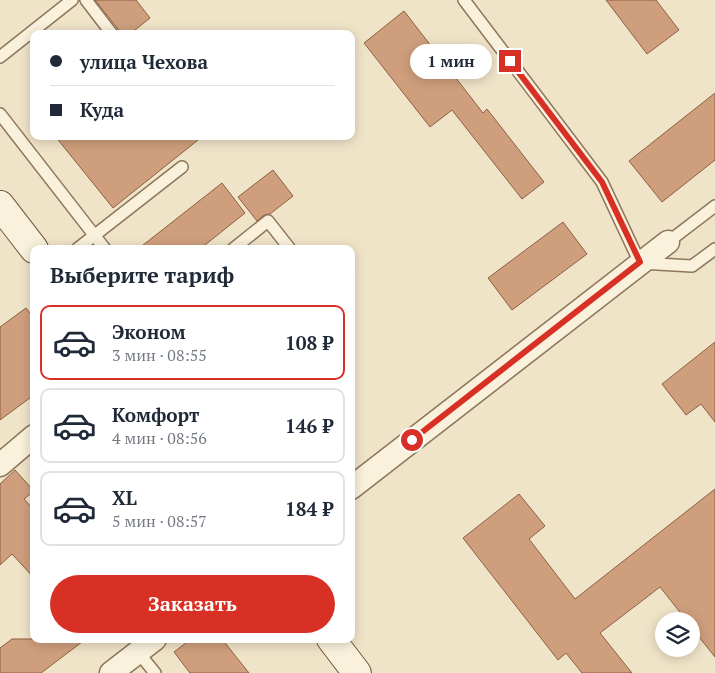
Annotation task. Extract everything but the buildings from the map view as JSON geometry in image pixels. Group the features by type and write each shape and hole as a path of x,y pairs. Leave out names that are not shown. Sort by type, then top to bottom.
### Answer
{"street":[{"path":"0,205 31,245"},
{"path":"355,485 668,242"},
{"path":"0,465 30,439"},
{"path":"334,643 357,673"},
{"path":"111,673 147,645"}],"lane":[{"path":"34,30 72,0"},
{"path":"86,0 109,30"},
{"path":"464,0 602,182 640,262 692,266 715,249"},
{"path":"0,57 30,33"},
{"path":"1,116 103,245"},
{"path":"82,245 182,167"},
{"path":"668,242 715,206"},
{"path":"237,245 268,221 287,245"},
{"path":"147,645 155,673"}],"route":[{"path":"412,440 640,262 602,182 510,61"}]}
